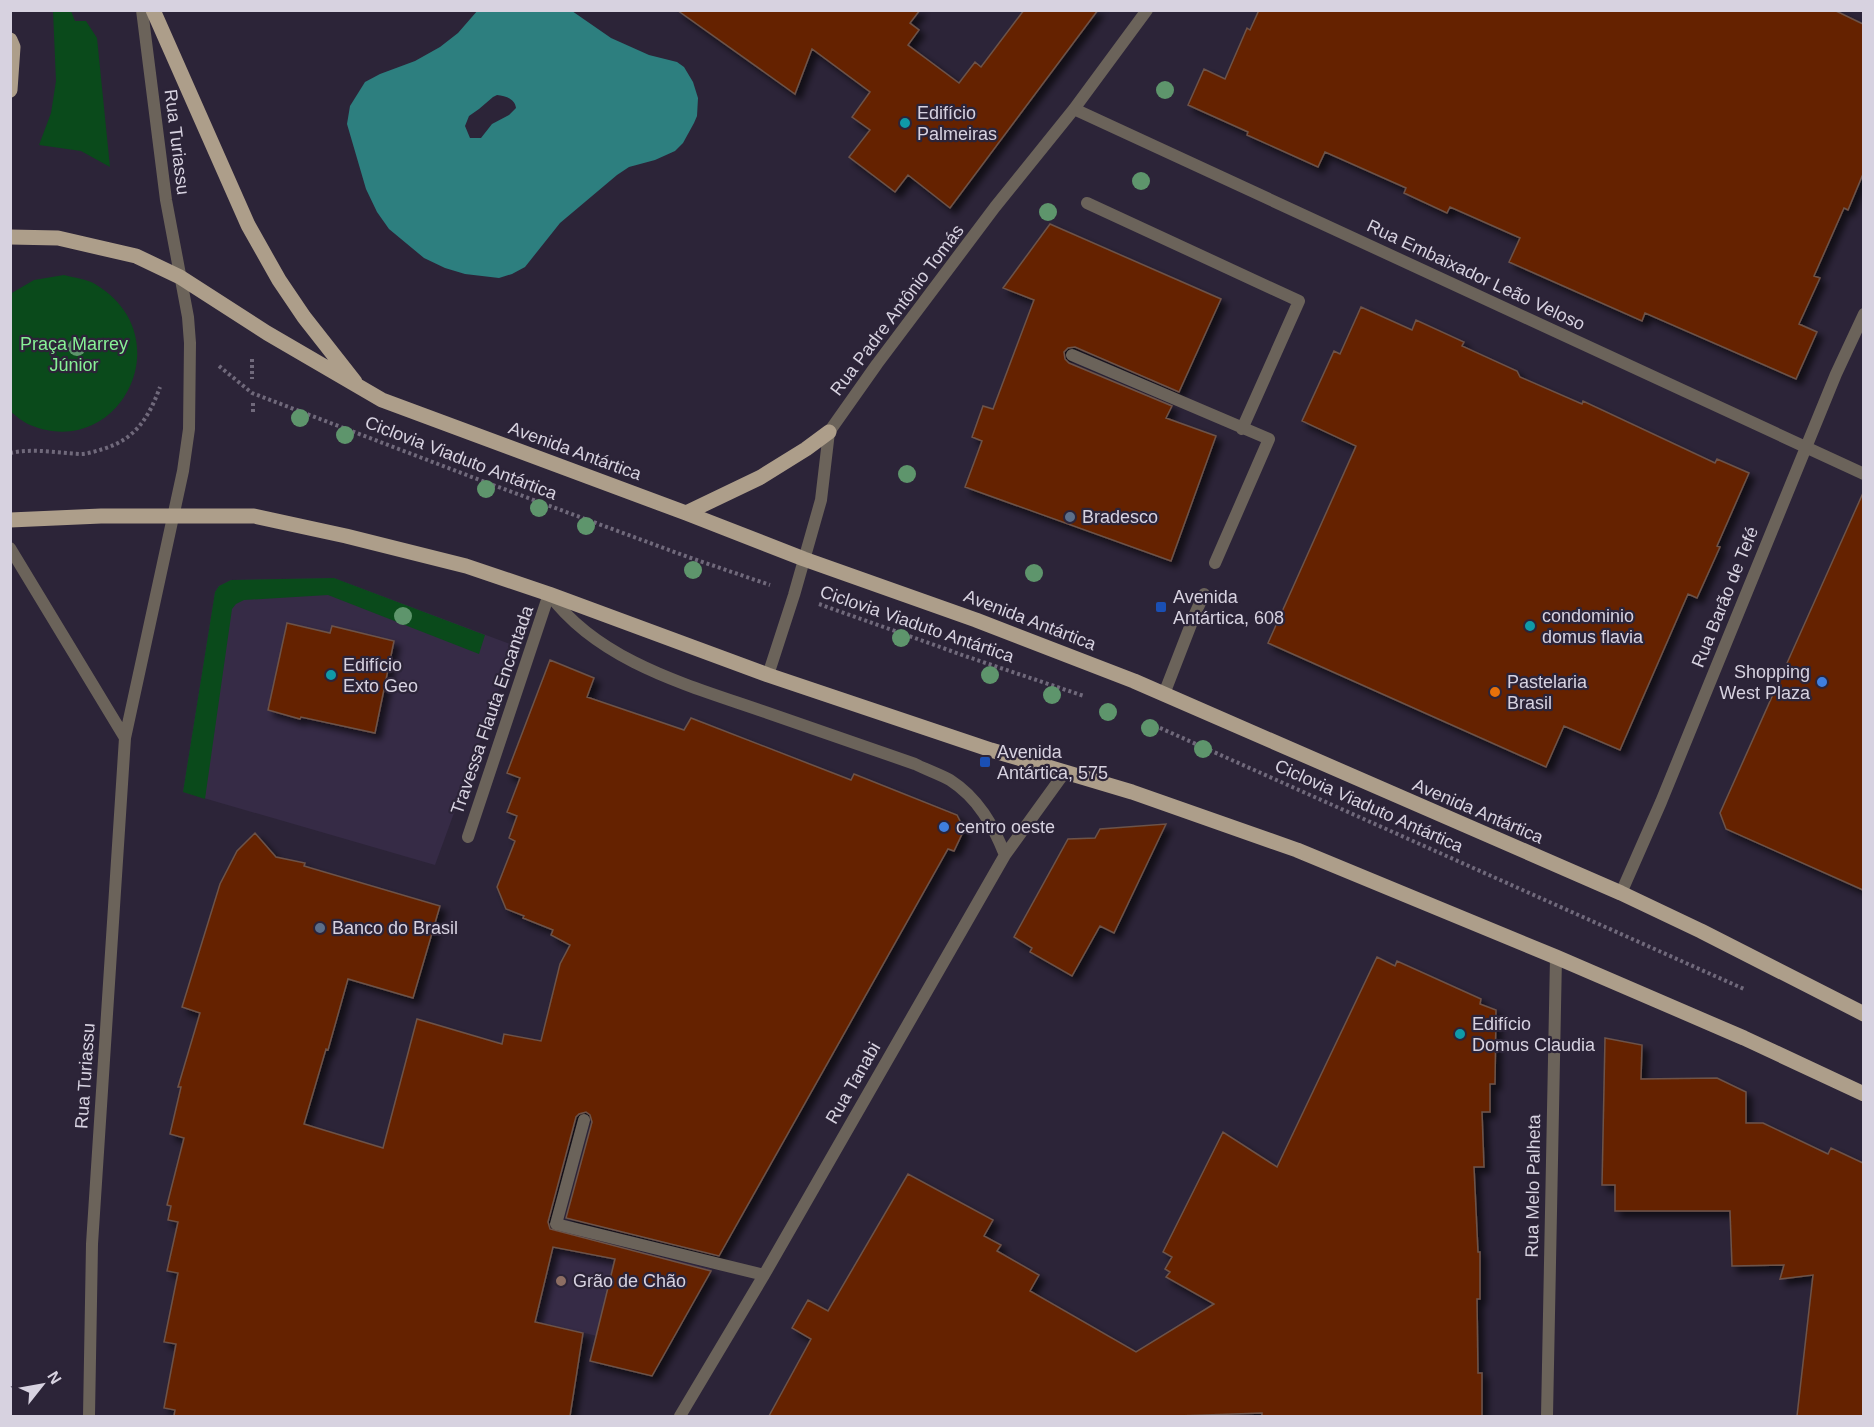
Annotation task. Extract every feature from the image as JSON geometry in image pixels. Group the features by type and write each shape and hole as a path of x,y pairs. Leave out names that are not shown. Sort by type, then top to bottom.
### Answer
{"main road":[{"path":"153,10 248,225 279,280 304,317 361,389"},
{"path":"10,40 13,47 10,90"},
{"path":"10,237 58,238 136,256 180,277"},
{"name":"Avenida Antártica","path":"180,277 267,333 382,400 804,559 976,620 1164,694 1338,772 1621,893 1863,1014"},
{"path":"686,513 761,477 829,432"},
{"path":"10,520 101,516 254,516 346,536 466,567 549,594 768,675 991,750 1132,792 1297,850 1744,1038 1863,1094"}],"street":[{"name":"Rua Turiassu","path":"142,10 166,200 180,277"},
{"name":"Rua Padre Antônio Tomás","path":"768,675 821,500 829,432 995,207 1074,109 1147,10"},
{"name":"Rua Embaixador Leão Veloso","path":"1074,109 1863,474"},
{"path":"1088,203 1299,301 1242,429"},
{"path":"172,516 183,471 189,429 190,343 180,277"},
{"name":"Rua Barão de Tefé","path":"1621,893 1661,802 1863,314"},
{"path":"1072,355 1269,439 1215,563"},
{"name":"Rua Turiassu","path":"89,1416 92,1244 125,738 172,516"},
{"path":"10,548 125,738"},
{"path":"549,594 562,612 579,627 603,644 645,667 676,681 915,764 950,780 974,800 995,830 1005,855"},
{"name":"Travessa Flauta Encantada","path":"468,837 549,594"},
{"path":"1164,694 1204,594"},
{"name":"Rua Tanabi","path":"680,1416 764,1275 1005,855 1065,772"},
{"name":"Rua Melo Palheta","path":"1547,1416 1556,957"},
{"path":"584,1120 556,1224 764,1275"}],"path":[{"name":"Ciclovia Viaduto Antártica","path":"190,343 252,393 688,557 1093,699"},
{"path":"252,349 252,379"},
{"path":"10,453 21,450 83,454 112,446 136,431 152,408 161,386"},
{"path":"253,403 253,415"},
{"name":"Ciclovia Viaduto Antártica","path":"1145,721 1748,991"}],"shaded area":[{"path":"478,10 572,11 611,38 649,55 677,62 684,67 693,82 698,98 697,116 683,143 675,151 655,160 629,167 617,175 560,223 525,267 499,278 465,274 445,268 424,258 389,229 377,212 366,189 347,124 350,106 365,82 415,61 440,47 458,33","holes":["497,95 512,100 516,108 509,115 492,124 481,138 470,138 465,126 469,116"]},
{"path":"334,578 515,646 435,865 183,792 215,592 219,586 231,580"},
{"name":"Grão de Chão","path":"439,1207 712,1269 665,1352 414,1293"}],"green space":[{"path":"53,11 71,11 75,21 86,21 97,38 110,167 81,151 39,145 51,113 56,81"},
{"name":"Praça Marrey Júnior","path":"64,275 95,284 121,307 135,333 137,361 129,388 113,410 90,426 62,432 30,425 11,412 10,294 34,280"},
{"path":"334,578 485,635 479,654 328,595 244,600 232,609 205,799 183,792 215,592 219,586 231,580"}],"building":[{"path":"677,10 920,10 910,23 919,30 908,45 959,83 975,62 981,67 1024,10 1098,10 950,208 908,175 895,192 849,157 870,130 852,117 870,92 812,49 795,94"},
{"path":"1259,10 1834,10 1863,24 1863,174 1848,210 1844,208 1814,276 1820,278 1799,324 1817,332 1796,379 1645,313 1642,321 1509,262 1520,238 1450,207 1447,213 1404,193 1406,188 1325,152 1318,167 1188,105 1204,69 1225,79 1247,28 1250,30"},
{"path":"1050,224 1221,299 1179,392 1075,347 1068,348 1064,352 1065,359 1069,363 1172,406 1166,418 1216,436 1171,561 965,487 982,441 972,437 983,406 993,409 1034,300 1003,288"},
{"path":"1361,307 1412,330 1416,320 1464,342 1462,346 1517,371 1520,377 1582,404 1583,401 1715,463 1717,459 1749,473 1697,598 1688,594 1620,750 1564,726 1546,767 1268,643 1356,446 1302,421 1334,351 1340,354"},
{"name":"Shopping West Plaza","path":"1863,493 1863,890 1726,829 1720,813"},
{"name":"Edifício Exto Geo","path":"287,623 330,633 332,626 394,641 375,733 301,717 300,719 268,710"},
{"path":"550,660 594,678 587,697 684,730 691,718 851,780 854,774 957,815 962,825 962,834 954,851 948,849 719,1256 566,1218 592,1122 590,1115 586,1112 576,1117 548,1222 550,1229 711,1271 652,1376 590,1361 615,1259 553,1247 535,1322 583,1333 570,1416 174,1416 175,1410 164,1408 176,1344 164,1342 178,1273 167,1271 178,1222 168,1220 171,1206 167,1205 184,1138 170,1134 181,1087 178,1087 200,1013 182,1007 220,884 237,851 255,833 276,857 305,863 304,866 440,906 413,998 348,979 304,1124 383,1148 417,1019 502,1044 504,1034 541,1041 560,964 570,945 551,935 553,930 506,909 497,887 515,841 509,838 517,816 507,812 520,778 507,773"},
{"path":"1166,824 1114,933 1100,926 1072,976 1030,952 1032,948 1014,937 1068,839 1095,838 1100,829"},
{"path":"1377,957 1395,966 1397,961 1481,999 1480,1004 1496,1010 1495,1084 1490,1084 1490,1112 1482,1112 1484,1167 1474,1167 1478,1252 1480,1252 1480,1299 1477,1299 1478,1373 1482,1373 1482,1416 1262,1416 1262,1413 1177,1416 769,1416 811,1339 792,1328 808,1300 828,1311 908,1174 993,1220 984,1236 1001,1245 997,1251 1039,1275 1030,1291 1136,1352 1214,1304 1166,1277 1170,1272 1165,1269 1172,1257 1163,1252 1223,1132 1277,1167"},
{"path":"1605,1038 1642,1045 1641,1079 1717,1078 1746,1092 1746,1123 1763,1123 1828,1154 1831,1148 1863,1163 1863,1416 1797,1416 1813,1275 1780,1279 1784,1265 1732,1266 1730,1211 1615,1211 1615,1185 1602,1185"}],"place":[{"name":"Edifício Palmeiras","path":"905,123"},
{"name":"Bradesco","path":"1070,517"},
{"name":"Avenida Antártica, 608","path":"1161,607"},
{"name":"condominio domus flavia","path":"1530,626"},
{"name":"Edifício Exto Geo","path":"331,675"},
{"name":"Shopping West Plaza","path":"1822,682"},
{"name":"Pastelaria Brasil","path":"1495,692"},
{"name":"Avenida Antártica, 575","path":"985,762"},
{"name":"centro oeste","path":"944,827"},
{"name":"Banco do Brasil","path":"320,928"},
{"name":"Edifício Domus Claudia","path":"1460,1034"},
{"name":"Grão de Chão","path":"561,1281"}]}
